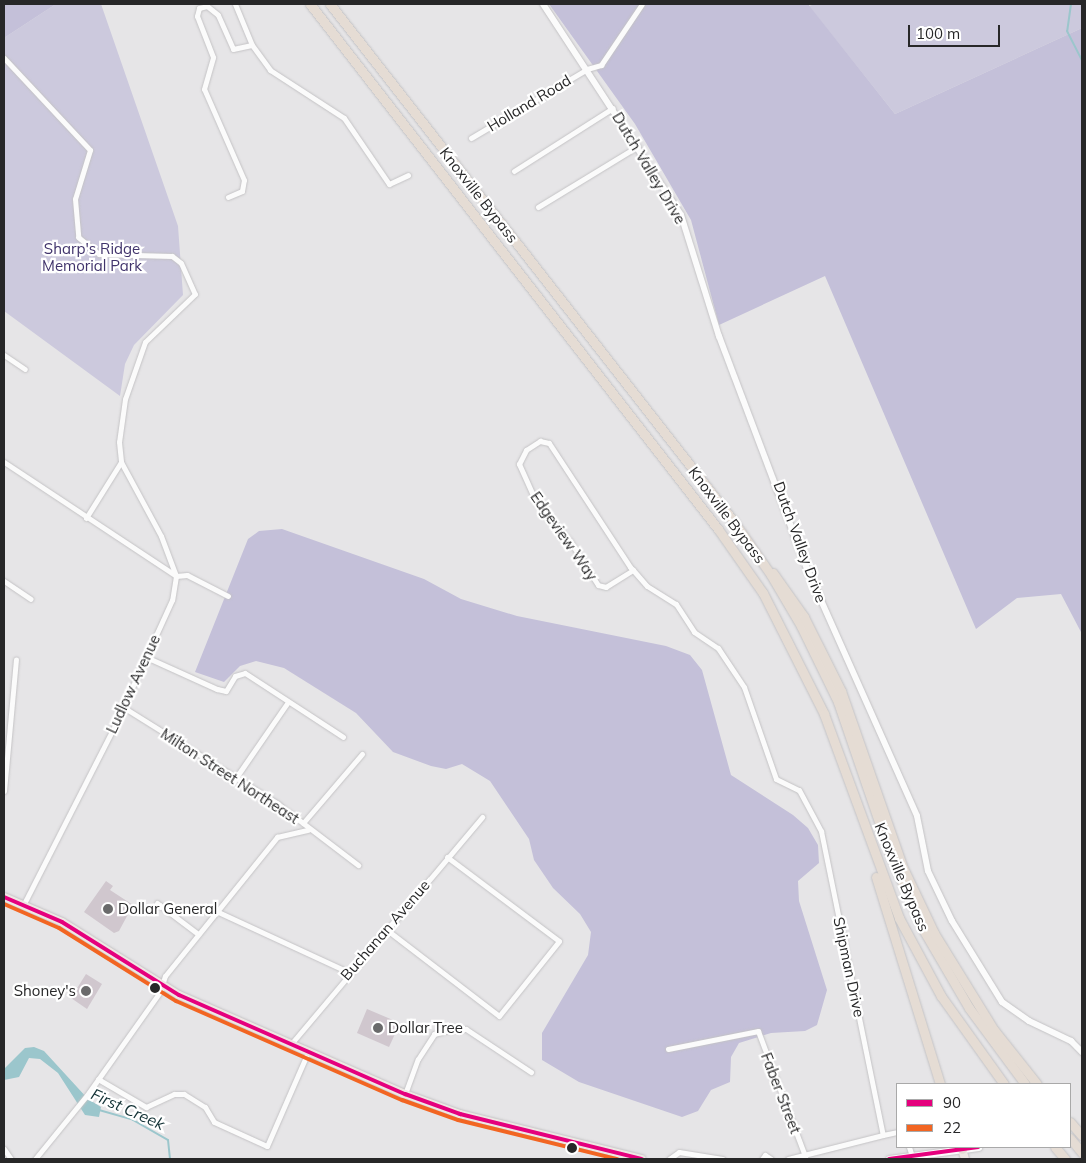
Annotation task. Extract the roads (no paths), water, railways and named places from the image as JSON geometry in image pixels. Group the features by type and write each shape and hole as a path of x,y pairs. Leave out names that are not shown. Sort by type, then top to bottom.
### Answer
{"highway":[{"name":"Knoxville Bypass","path":"310,4 718,529 763,593 824,714 867,840 899,918 925,968 955,1018 1003,1083"},
{"name":"Knoxville Bypass","path":"330,4 762,561 801,626 831,686 891,858 924,931 969,1008 1024,1083"},
{"path":"762,561 783,582 824,656 862,747 903,868 934,933 994,1030 1035,1083"},
{"path":"867,840 884,910 940,1083"},
{"path":"1071,1123 1082,1134"},
{"path":"1071,1137 1082,1153"},
{"path":"1056,1148 1064,1158"}],"main road":[{"path":"4,896 25,902 162,985 405,1094 469,1116 642,1159"},
{"path":"889,1159 961,1148 965,1159"}],"street":[{"path":"235,4 252,45 270,70 344,118 389,184 408,175"},
{"name":"Dutch Valley Drive","path":"543,4 638,146 681,215 719,336 808,571 917,816 928,871 952,921 1002,1002 1029,1021 1071,1041 1082,1052"},
{"name":"Holland Road","path":"471,138 586,69 601,65 642,4"},
{"path":"228,197 242,190 244,180 204,89 213,57 197,16 200,8 207,6 218,15 233,50 252,45"},
{"path":"4,58 90,150 75,199 78,237 99,254 172,256 181,263 195,294 145,342 125,399 121,462 86,518"},
{"path":"514,171 613,108"},
{"path":"538,208 638,146"},
{"path":"4,355 25,369"},
{"name":"Edgeview Way","path":"633,570 606,587 598,585 570,541 537,504 520,464 526,450 540,441 549,443 633,570 647,586 676,604 694,632 718,648 744,687 776,779 799,790"},
{"path":"4,462 176,576 187,575 228,596"},
{"path":"121,462 161,536 176,576"},
{"name":"Ludlow Avenue","path":"25,902 123,707 172,600 176,576"},
{"path":"4,581 31,598"},
{"path":"146,657 217,689 226,690 236,676 245,673 343,737"},
{"path":"4,791 6,744 16,660"},
{"path":"235,779 288,702"},
{"name":"Milton Street Northeast","path":"123,707 303,823 308,830 358,865"},
{"path":"303,823 362,754"},
{"name":"Shipman Drive","path":"799,790 821,831 884,1135"},
{"name":"Buchanan Avenue","path":"291,1044 348,972 387,930 447,856 482,817"},
{"path":"35,1159 78,1108 198,934 277,837 308,830"},
{"path":"387,930 498,1016 559,941 447,856"},
{"path":"157,903 198,934"},
{"path":"216,911 348,972"},
{"path":"405,1094 418,1059 434,1034 453,1029 466,1029 531,1072"},
{"name":"Faber Street","path":"668,1049 758,1031 805,1156"},
{"path":"98,1079 146,1107 174,1094 184,1094 206,1107 214,1122 267,1146 308,1052"},
{"path":"788,1159 896,1132"},
{"path":"909,1148 912,1156"},
{"path":"4,1149 10,1159"},
{"path":"669,1159 679,1152 722,1159"},
{"path":"762,1159 765,1155 771,1159"}],"water":[{"name":"First Creek","path":"34,1047 44,1051 88,1099 101,1107 99,1117 85,1115 58,1073 40,1059 29,1058 19,1077 4,1080 4,1069 25,1048"}],"waterway":[{"path":"1071,4 1067,31 1082,60"},
{"name":"First Creek","path":"99,1110 133,1120 168,1140 170,1159"}],"place":[{"name":"Dollar General","path":"108,909"},
{"name":"Shoney's","path":"86,991"},
{"name":"Dollar Tree","path":"378,1028"}],"park label":[{"name":"Sharp's Ridge Memorial Park","path":"92,256"}]}
